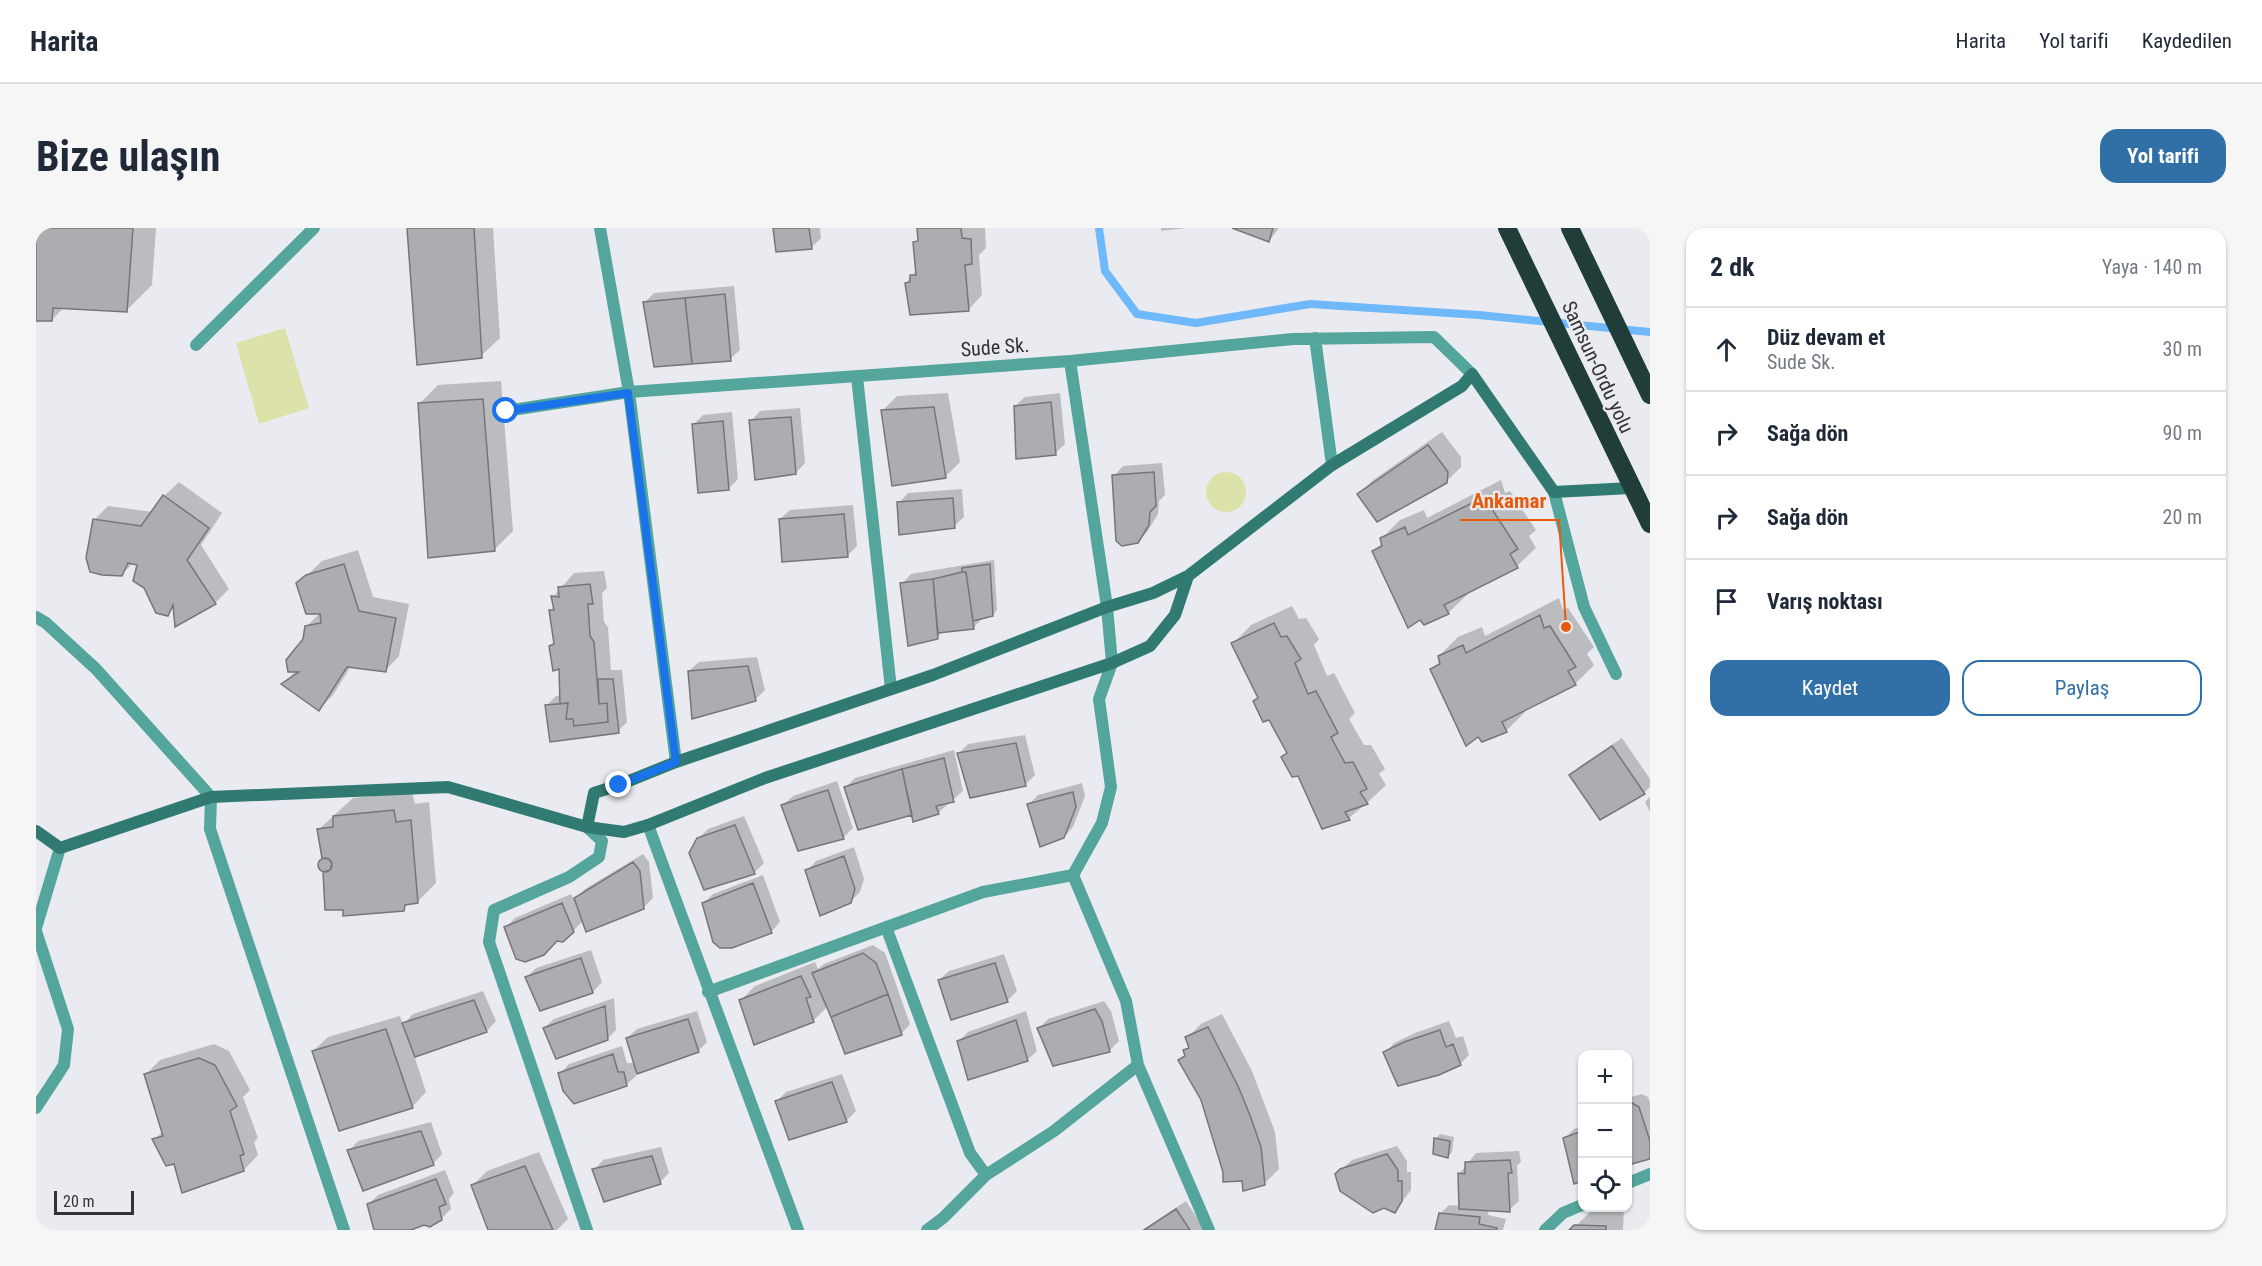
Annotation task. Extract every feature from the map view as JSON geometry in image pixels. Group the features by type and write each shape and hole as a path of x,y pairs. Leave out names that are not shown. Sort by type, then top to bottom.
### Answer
{"highway":[{"name":"Samsun-Ordu yolu","path":"1507,228 1650,524"},
{"name":"Samsun-Ordu yolu","path":"1570,228 1649,392"}],"street":[{"path":"196,345 314,228"},
{"path":"600,228 628,393 676,762"},
{"name":"Sude Sk.","path":"506,411 628,393 1070,361 1315,338 1434,337 1472,374"},
{"path":"1315,338 1332,465"},
{"path":"1070,361 1107,607 1112,663 1099,699 1112,786 1102,823 1073,875"},
{"path":"587,827 594,793 676,762 933,675 1107,607 1153,593 1188,576 1332,465 1462,386 1472,374 1554,492 1584,608 1616,674"},
{"path":"857,377 891,689"},
{"path":"1554,492 1631,488"},
{"path":"60,848 211,797 448,786 587,827 624,832 648,825 765,778 1112,663 1150,646 1175,615 1188,576"},
{"path":"36,617 46,623 96,669 211,797 210,829 344,1230"},
{"path":"648,825 798,1230"},
{"path":"586,1230 489,942 494,910 568,877 599,857 602,841 587,827"},
{"path":"36,831 60,848"},
{"path":"36,1108 64,1065 68,1029 36,930 60,848"},
{"path":"708,992 983,892 1073,875"},
{"path":"1073,875 1126,1002 1138,1065 1209,1230"},
{"path":"886,927 970,1153 986,1175"},
{"path":"927,1230 943,1218 986,1175 1054,1131 1138,1065"},
{"path":"1632,1181 1650,1174"},
{"path":"1545,1230 1563,1213 1578,1206"}],"green space":[{"path":"285,328 309,408 259,424 236,343"},
{"path":"1226,472 1240,478 1246,492 1240,506 1226,512 1212,506 1206,492 1212,478"}],"building":[{"path":"36,228 133,228 127,312 53,308 52,321 36,321"},
{"path":"407,228 474,228 482,358 417,365"},
{"path":"773,228 809,228 812,249 776,252"},
{"path":"917,228 961,228 962,238 971,239 972,264 965,265 969,311 910,315 905,283 910,282 910,275 916,275 913,242 918,241"},
{"path":"1232,228 1273,228 1269,242"},
{"path":"725,294 731,361 692,364 685,298"},
{"path":"685,298 692,364 654,367 643,302"},
{"path":"483,399 495,551 428,558 418,403"},
{"path":"1051,402 1056,455 1016,459 1014,406"},
{"path":"934,407 946,478 892,486 881,410"},
{"path":"791,417 796,474 755,480 749,420"},
{"path":"723,421 729,490 698,493 692,424"},
{"path":"1428,445 1448,472 1447,483 1377,522 1357,494"},
{"path":"1154,472 1156,506 1150,512 1149,525 1138,543 1122,546 1116,541 1112,475"},
{"path":"163,495 209,528 187,560 216,604 175,627 173,605 168,616 156,613 144,588 133,581 137,565 128,563 122,576 102,575 90,572 86,558 93,519 141,526"},
{"path":"953,498 955,528 899,535 897,502"},
{"path":"1482,498 1486,510 1492,509 1518,549 1510,554 1518,568 1444,605 1449,614 1424,625 1420,620 1408,628 1372,551 1382,546 1380,538 1405,527 1408,535"},
{"path":"844,514 848,557 782,562 779,519"},
{"path":"344,564 359,611 396,618 386,672 347,667 319,711 281,684 299,672 288,672 286,660 303,639 305,626 321,623 320,614 306,614 296,583 306,575"},
{"path":"990,564 993,616 973,621 966,572 962,572 962,568"},
{"path":"966,572 974,629 938,633 933,579"},
{"path":"933,579 938,639 908,646 900,583"},
{"path":"590,584 593,604 588,604 590,636 594,642 599,704 607,703 608,722 574,726 573,719 566,719 568,703 560,704 559,669 553,671 549,646 554,644 549,610 554,610 551,596 559,597 558,587"},
{"path":"1540,615 1544,628 1550,626 1576,667 1568,671 1576,685 1502,722 1507,732 1482,742 1478,737 1466,746 1430,669 1440,664 1438,656 1463,645 1466,653"},
{"path":"1274,623 1281,637 1287,636 1301,659 1295,663 1308,694 1316,691 1338,733 1331,737 1345,763 1353,762 1367,789 1360,792 1368,804 1345,812 1350,820 1322,829 1298,776 1292,777 1281,757 1287,753 1269,720 1263,722 1253,701 1258,698 1231,643"},
{"path":"748,666 756,701 692,719 688,671"},
{"path":"598,679 613,679 619,733 550,742 545,705 568,703 566,719 573,719 574,726 608,722 607,703 599,704"},
{"path":"1016,743 1026,786 970,798 957,753"},
{"path":"1612,746 1645,794 1600,820 1569,775"},
{"path":"944,758 954,802 936,806 939,814 913,822 902,769"},
{"path":"902,769 912,815 858,830 844,787"},
{"path":"828,790 844,839 798,851 781,805"},
{"path":"1073,792 1076,807 1064,838 1040,847 1027,804"},
{"path":"394,810 396,822 411,820 418,903 405,905 404,911 343,916 343,910 325,910 323,872 330,870 332,864 329,859 322,858 317,829 333,827 333,816"},
{"path":"735,825 755,874 704,890 689,853 697,838"},
{"path":"844,856 855,889 851,903 820,916 805,870"},
{"path":"325,858 330,860 332,865 330,870 325,872 320,870 318,865 320,860"},
{"path":"633,862 640,871 644,909 586,932 574,898"},
{"path":"753,883 772,933 732,948 720,948 713,942 702,903"},
{"path":"562,903 574,932 563,942 557,941 544,955 525,962 516,959 504,927"},
{"path":"863,953 876,963 888,994 831,1017 812,973"},
{"path":"581,958 593,993 540,1011 525,977"},
{"path":"995,963 1008,1002 951,1020 938,980"},
{"path":"801,976 811,997 806,998 814,1022 754,1045 739,1000"},
{"path":"888,994 902,1035 845,1054 831,1017"},
{"path":"474,1000 487,1032 415,1057 402,1023"},
{"path":"605,1006 608,1040 556,1059 543,1028"},
{"path":"1095,1009 1102,1021 1110,1052 1053,1066 1037,1028"},
{"path":"688,1019 699,1052 637,1074 626,1038"},
{"path":"1016,1020 1028,1061 968,1080 957,1041"},
{"path":"1208,1027 1238,1086 1251,1118 1261,1147 1265,1185 1243,1191 1242,1181 1223,1182 1223,1172 1201,1100 1178,1060 1185,1056 1183,1050 1189,1048 1185,1037"},
{"path":"386,1029 413,1108 339,1131 312,1051"},
{"path":"1440,1030 1446,1047 1453,1044 1461,1065 1439,1075 1398,1086 1383,1052"},
{"path":"613,1054 618,1072 624,1072 627,1086 574,1104 563,1091 558,1073"},
{"path":"199,1058 215,1065 237,1106 230,1111 244,1154 240,1156 244,1171 182,1193 174,1164 166,1166 152,1139 163,1136 144,1074"},
{"path":"832,1082 847,1122 789,1140 775,1101"},
{"path":"1632,1103 1639,1107 1650,1141 1650,1159 1632,1164"},
{"path":"421,1131 434,1165 363,1191 347,1150"},
{"path":"1578,1132 1578,1182 1574,1184 1563,1138"},
{"path":"1434,1138 1450,1141 1448,1158 1433,1154"},
{"path":"1387,1154 1398,1170 1398,1181 1402,1181 1402,1201 1395,1213 1384,1208 1373,1213 1340,1191 1335,1174 1340,1169"},
{"path":"652,1156 661,1184 604,1202 592,1169"},
{"path":"1510,1160 1512,1173 1508,1173 1510,1212 1459,1209 1458,1173 1465,1174 1465,1162"},
{"path":"525,1166 553,1230 488,1230 471,1185"},
{"path":"436,1179 446,1204 439,1207 442,1220 430,1227 424,1225 411,1230 374,1230 367,1204"},
{"path":"1176,1209 1190,1230 1144,1230"},
{"path":"1439,1213 1480,1217 1479,1224 1497,1228 1497,1230 1435,1230"},
{"path":"1574,1225 1606,1226 1606,1230 1569,1230"}],"waterway":[{"path":"1099,228 1105,271 1137,314 1196,323 1310,304 1479,315 1650,332"}],"place":[{"name":"Ankamar","path":"1566,627"}],"route":[{"path":"506,411 628,393 676,762 619,785"}]}
